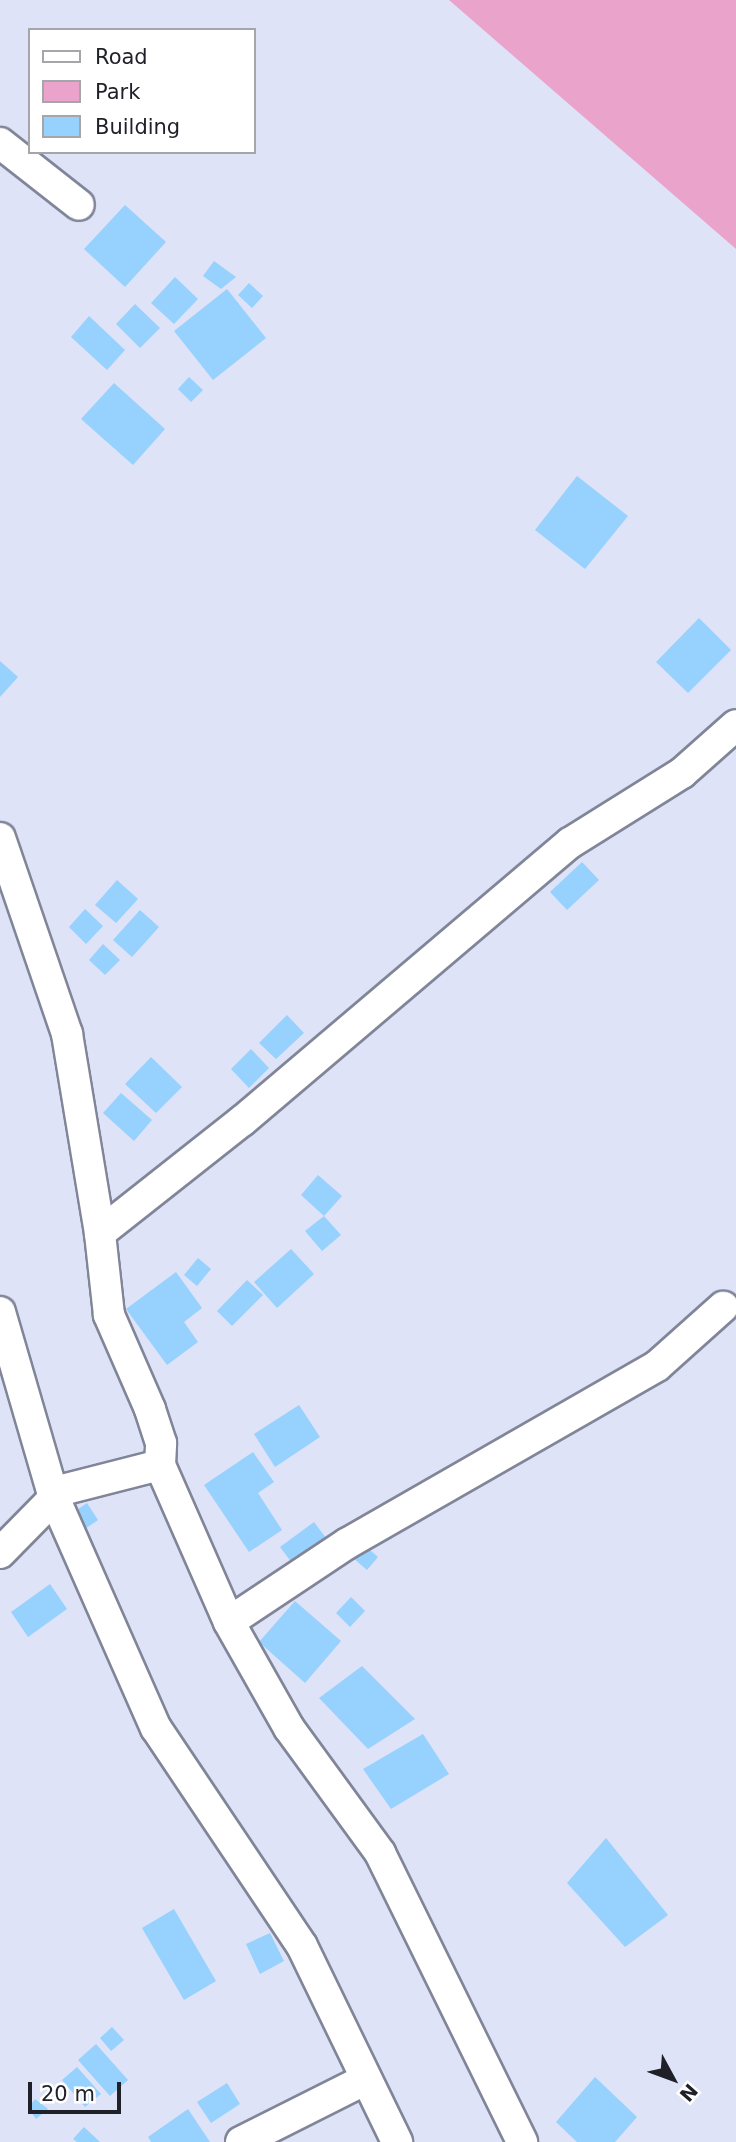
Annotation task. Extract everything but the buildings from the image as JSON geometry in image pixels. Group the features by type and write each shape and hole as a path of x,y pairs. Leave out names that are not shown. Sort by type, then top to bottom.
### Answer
{"street":[{"path":"0,143 79,205"},
{"path":"100,1233 242,1121 570,843 682,773 736,725"},
{"path":"0,838 67,1034 100,1233 110,1315 150,1409 161,1443 154,1467 229,1622 289,1728 380,1853 522,2142"},
{"path":"229,1622 348,1543 657,1366 723,1307"},
{"path":"0,1312 57,1492 156,1728 302,1946 397,2142"},
{"path":"0,1552 57,1492 154,1467"},
{"path":"241,2142 366,2079"}],"green space":[{"path":"449,0 736,0 736,249"}]}
